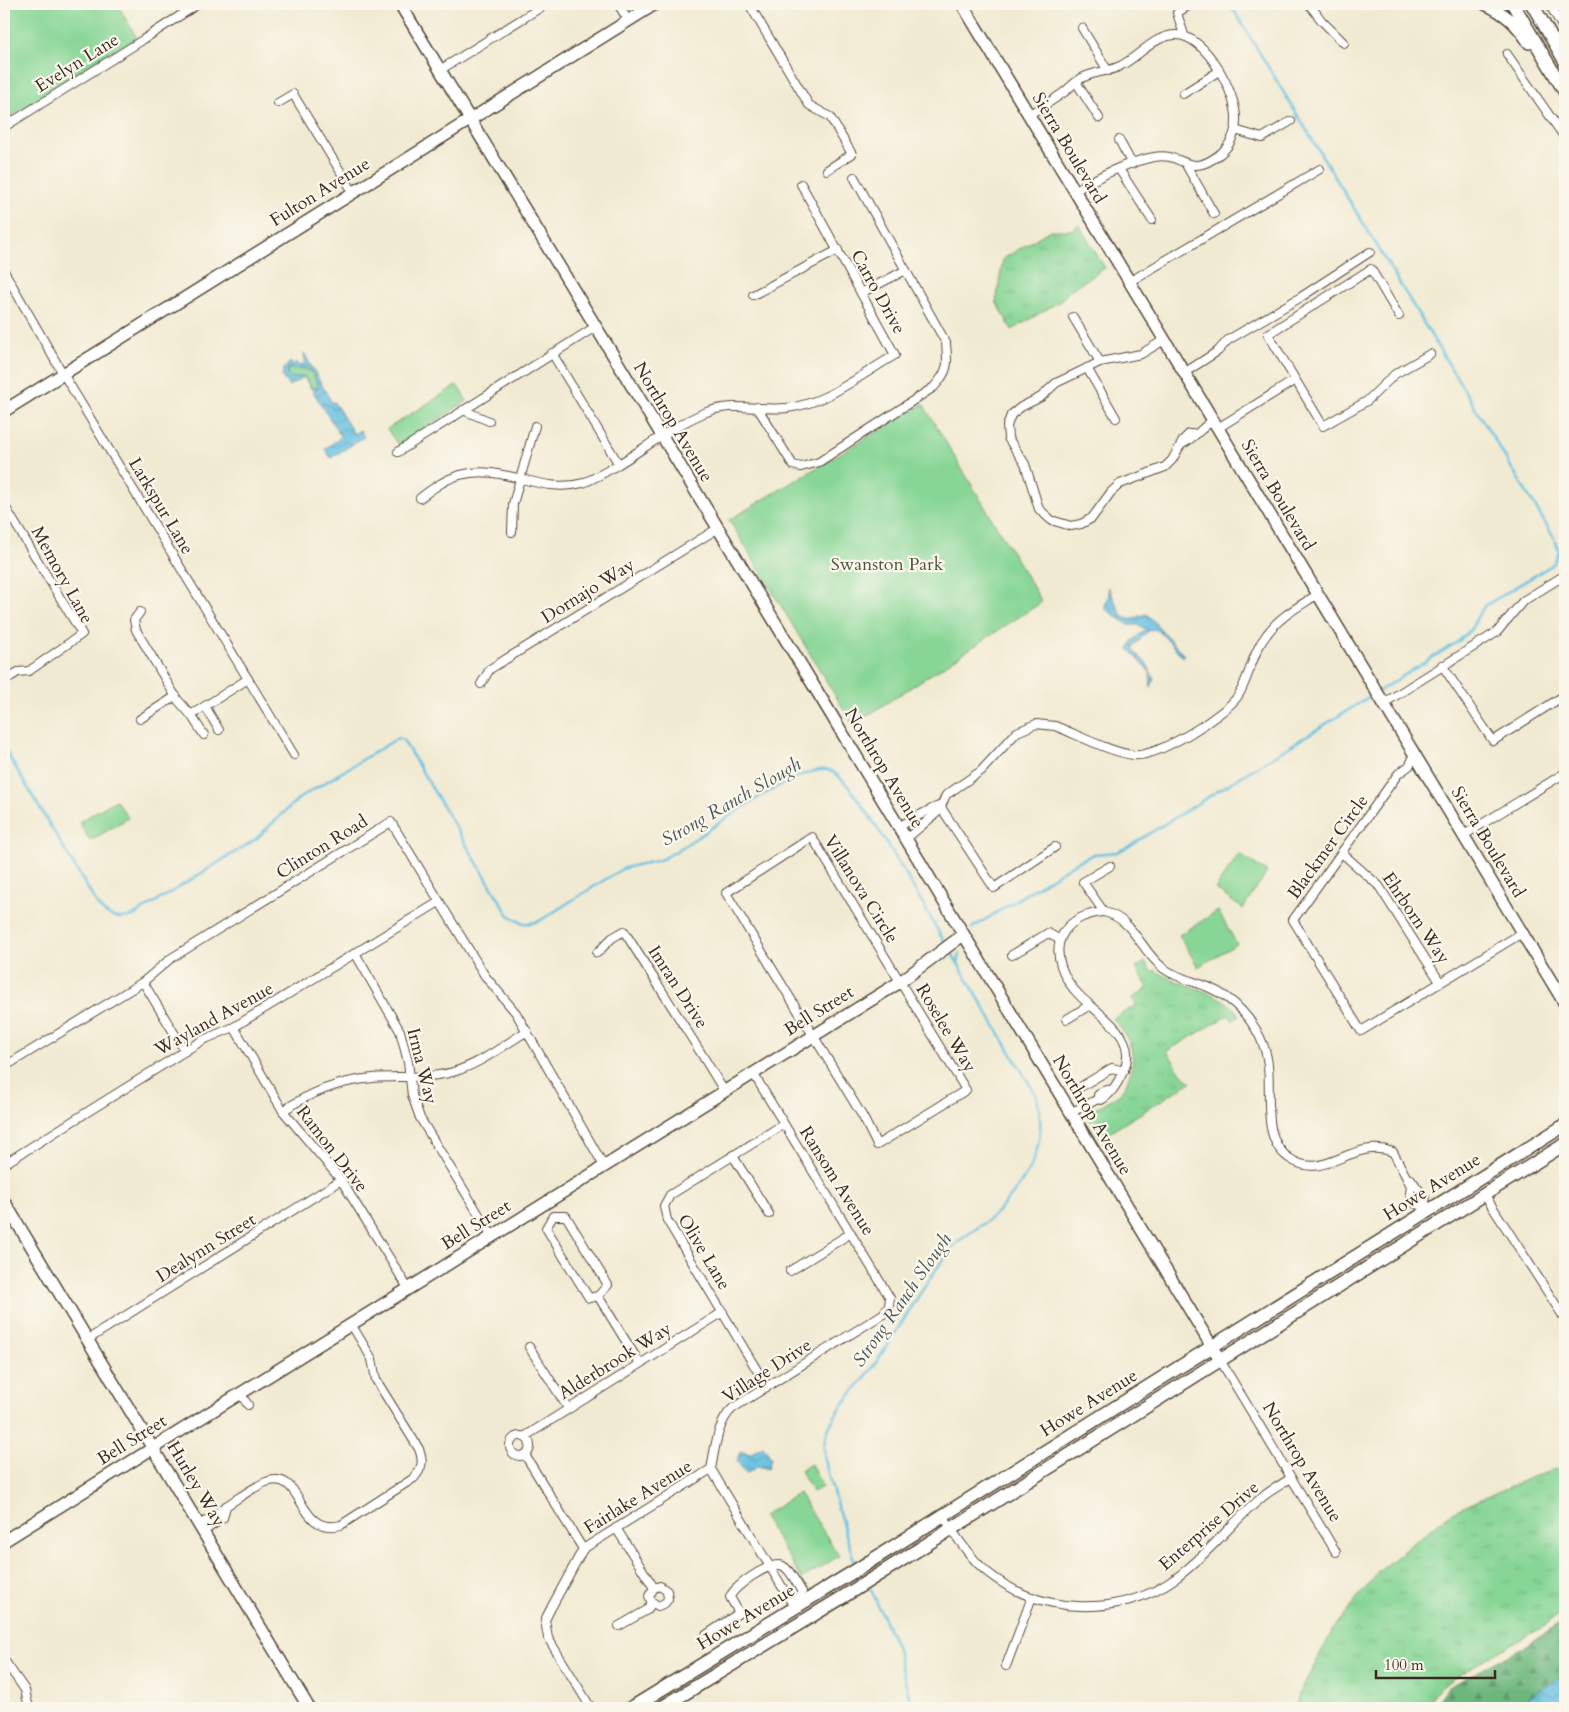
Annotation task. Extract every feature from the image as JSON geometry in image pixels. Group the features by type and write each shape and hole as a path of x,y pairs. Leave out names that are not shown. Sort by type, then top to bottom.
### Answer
{"main road":[{"path":"1513,4 1562,82 1565,92"},
{"path":"1522,4 1545,44 1544,54"},
{"path":"1532,4 1565,61"},
{"name":"Howe Avenue","path":"631,1708 800,1601 850,1574 1212,1347 1425,1208 1565,1125"},
{"path":"1484,1194 1492,1182 1536,1154 1542,1139"},
{"name":"Howe Avenue","path":"661,1708 860,1587 1565,1144"},
{"path":"1384,1257 1389,1247 1427,1223 1429,1217 1425,1208"},
{"path":"806,1620 806,1616 811,1608 844,1588 850,1574"},
{"path":"768,1642 775,1629 802,1611 800,1601"}],"street":[{"name":"Evelyn Lane","path":"4,126 198,4"},
{"name":"Northrop Avenue","path":"400,4 1336,1552"},
{"path":"440,70 546,4"},
{"path":"618,4 628,20"},
{"name":"Fulton Avenue","path":"4,411 655,4"},
{"path":"749,4 809,105 830,117 852,154 827,170"},
{"name":"Sierra Boulevard","path":"962,4 1565,1004"},
{"path":"1184,35 1177,12 1191,4"},
{"path":"1309,4 1322,21 1344,43"},
{"path":"1485,4 1504,12 1521,29 1534,52 1544,54"},
{"path":"1549,4 1565,31"},
{"path":"1082,28 1108,71"},
{"path":"1028,115 1076,82 1090,75 1108,71 1130,60 1160,39 1176,34 1184,35 1204,48 1219,71 1235,109 1235,130 1226,148 1212,160 1198,166 1164,156 1148,158 1119,169 1074,191"},
{"path":"1507,54 1565,138"},
{"path":"1183,94 1219,71"},
{"path":"1076,82 1099,118"},
{"path":"278,103 293,94 353,192"},
{"path":"1235,130 1262,138 1291,121"},
{"path":"1119,140 1132,164"},
{"path":"1185,163 1214,214"},
{"path":"1119,169 1152,220"},
{"path":"1129,282 1320,169"},
{"path":"757,407 793,465 801,467 818,462 934,387 946,373 949,360 946,343 854,177"},
{"name":"Carro Drive","path":"420,498 438,484 460,475 490,472 548,486 571,486 588,481 693,418 718,408 739,406 787,408 814,401 895,355 801,184"},
{"path":"753,295 838,250"},
{"path":"1184,373 1218,351 1228,340 1301,297 1370,252"},
{"path":"1399,316 1371,269 1268,334 1323,426 1367,401 1395,374 1430,354"},
{"path":"861,293 906,270"},
{"name":"Larkspur Lane","path":"4,271 294,755"},
{"path":"1073,317 1100,362"},
{"path":"398,452 595,327"},
{"path":"1164,340 1132,357 1100,362 1087,368 1056,383 1035,401 1016,410 1008,422 1008,438 1024,464 1036,502 1045,516 1058,524 1067,526 1088,521 1111,492 1120,484 1165,467 1189,434 1194,434 1215,424 1295,380"},
{"path":"552,354 618,463"},
{"path":"1087,368 1116,418"},
{"path":"463,410 489,421"},
{"path":"512,532 512,511 535,426"},
{"name":"Memory Lane","path":"4,505 82,634 30,670 18,672 4,681"},
{"name":"Dornajo Way","path":"481,684 490,669 717,528"},
{"path":"1380,696 1442,665 1497,632 1523,601 1565,575"},
{"path":"899,827 939,811 946,795 980,771 1017,732 1036,724 1055,726 1127,754 1143,755 1162,750 1229,706 1242,688 1255,654 1268,632 1291,611 1318,594"},
{"path":"140,612 135,617 135,627 176,696 192,715 204,735"},
{"path":"1442,665 1493,741 1565,696"},
{"path":"192,715 248,679"},
{"path":"140,718 176,696"},
{"path":"205,706 219,730"},
{"name":"Blackmer Circle","path":"1415,755 1409,766 1398,774 1343,854 1293,920 1361,1031 1522,933"},
{"path":"1464,835 1565,773"},
{"path":"940,806 994,888 1055,847"},
{"path":"906,839 925,818"},
{"name":"Clinton Road","path":"4,1067 142,982 170,959 391,822 484,976 516,1013 604,1166"},
{"name":"Villanova Circle","path":"813,1036 726,893 812,837 900,982"},
{"name":"Ehrborn Way","path":"1343,854 1379,886 1440,982"},
{"path":"1104,912 1083,882 1110,866"},
{"name":"Wayland Avenue","path":"4,1164 203,1040 234,1027 439,902"},
{"path":"1070,1113 1110,1095 1111,1090 1124,1071 1127,1054 1125,1040 1115,1026 1075,990 1062,968 1058,953 1060,940 1065,929 1076,920 1091,914 1104,912 1115,915 1127,923 1161,966 1176,976 1221,994 1244,1013 1253,1025 1260,1037 1268,1061 1270,1129 1276,1146 1284,1154 1295,1162 1316,1166 1325,1165 1360,1150 1376,1147 1393,1152 1412,1185 1410,1194 1416,1204 1425,1208"},
{"name":"Imran Drive","path":"597,953 602,946 624,931 682,1020 724,1091"},
{"path":"1012,955 1048,933 1060,940"},
{"name":"Bell Street","path":"4,1541 900,982 963,935"},
{"name":"Irma Way","path":"355,953 396,1024 405,1046 412,1094 420,1118 492,1236"},
{"path":"142,982 185,1051"},
{"name":"Roselee Way","path":"813,1036 863,1118 877,1145 966,1090 900,982"},
{"path":"1067,1019 1090,1005"},
{"name":"Ramon Drive","path":"234,1027 283,1111 342,1180 408,1288"},
{"path":"283,1111 304,1098 337,1085 372,1078 440,1075 464,1068 527,1032"},
{"path":"1077,1089 1112,1068 1124,1071"},
{"name":"Ransom Avenue","path":"754,1073 889,1294 889,1306"},
{"name":"Olive Lane","path":"767,1387 667,1220 664,1206 670,1195 784,1124"},
{"path":"733,1156 768,1214"},
{"name":"Dealynn Street","path":"87,1340 342,1180"},
{"path":"1484,1194 1565,1319"},
{"name":"Hurley Way","path":"4,1201 202,1527 309,1708"},
{"path":"545,1203 553,1216"},
{"path":"553,1216 566,1216 608,1284 598,1296 588,1298 546,1228 553,1216"},
{"path":"790,1271 851,1233"},
{"path":"598,1296 640,1364"},
{"name":"Village Drive","path":"711,1469 725,1417 734,1408 878,1317 889,1306"},
{"name":"Alderbrook Way","path":"583,1549 524,1455 515,1455 510,1446 514,1438 524,1437 723,1312"},
{"path":"202,1527 223,1518 226,1506 267,1482 283,1482 292,1487 308,1516 314,1522 333,1527 348,1520 414,1478 419,1472 422,1459 419,1449 376,1380 372,1359 351,1324"},
{"path":"529,1346 568,1408"},
{"path":"240,1393 248,1405"},
{"path":"524,1437 530,1444 529,1450 524,1455"},
{"path":"706,1634 739,1613 730,1597 733,1590 770,1566 780,1565 788,1570 802,1592 800,1601 790,1600 770,1566 711,1469"},
{"name":"Fairlake Avenue","path":"591,1708 552,1648 545,1631 545,1620 583,1549 711,1469"},
{"name":"Enterprise Drive","path":"943,1515 964,1548 988,1572 1015,1589 1032,1597 1064,1605 1094,1606 1119,1603 1147,1594 1187,1569 1265,1494 1290,1478"},
{"path":"616,1528 654,1588"},
{"path":"652,1603 663,1605 669,1596 663,1587 654,1588"},
{"path":"652,1603 649,1596 654,1588"},
{"path":"1006,1666 1032,1597"},
{"path":"620,1626 647,1610 652,1603"},
{"path":"4,1660 25,1690 29,1708"}],"green space":[{"path":"4,4 117,4 137,38 4,120"},
{"path":"1079,225 1105,268 1069,291 1060,301 1012,330 996,302 1003,259 1050,230 1071,230"},
{"path":"294,367 311,373 317,379 318,389 312,388 304,376 294,378 287,375 288,369"},
{"path":"457,385 467,401 398,445 387,429"},
{"name":"Swanston Park","path":"923,404 1042,602 853,725 729,520"},
{"path":"116,800 128,818 90,841 79,822"},
{"path":"1239,854 1267,872 1243,909 1215,889"},
{"path":"1218,911 1237,944 1198,967 1179,935"},
{"path":"1145,962 1152,972 1155,970 1176,981 1212,994 1232,1006 1239,1015 1233,1021 1229,1015 1167,1051 1181,1073 1191,1082 1101,1138 1086,1114 1120,1093 1125,1087 1132,1067 1132,1052 1127,1038 1113,1019 1136,1005 1133,998 1148,988 1136,968"},
{"path":"811,1464 822,1487 813,1492 800,1471"},
{"path":"1565,1467 1565,1610 1547,1625 1483,1660 1440,1687 1425,1708 1296,1708 1298,1697 1334,1628 1381,1569 1452,1512 1532,1477"},
{"path":"799,1493 839,1556 802,1579 763,1516"},
{"path":"1565,1621 1565,1674 1527,1698 1521,1708 1433,1708 1448,1687 1522,1648"}],"water":[{"path":"304,353 332,403 334,402 354,434 360,430 364,437 331,458 325,449 341,437 304,377 289,386 282,377 284,369 290,362 293,365 296,362 300,366 305,364","holes":["294,367 299,370 306,368 314,375 318,389 312,388 304,376 294,378 287,375 288,369"]},
{"path":"1108,587 1122,616 1129,619 1147,614 1184,655 1183,657 1159,631 1154,629 1147,632 1133,647 1134,651 1147,664 1154,679 1151,687 1150,672 1129,649 1132,641 1146,629 1138,625 1129,625 1104,608 1109,595"},
{"path":"763,1446 771,1458 768,1469 758,1466 746,1474 737,1461 740,1451 750,1454"},
{"path":"1565,1674 1565,1708 1521,1708 1527,1698"}],"waterway":[{"path":"1230,4 1553,536 1559,551 1554,563 1486,605 1471,629 1459,641 1379,691"},
{"path":"972,928 1075,863 1094,854 1117,852 1126,848 1374,694"},
{"name":"Strong Ranch Slough","path":"4,748 97,904 108,915 117,918 133,916 256,839 298,799 398,738 403,740 508,914 524,923 541,920 622,869 662,859 747,804 796,777 816,771 831,771 842,780 857,798 891,849 945,943"},
{"name":"Strong Ranch Slough","path":"858,1565 853,1557 827,1467 824,1454 826,1434 842,1405 880,1357 947,1254 958,1242 993,1216 1016,1190 1026,1176 1038,1146 1040,1113 1036,1095 950,950"},
{"path":"958,963 960,953"},
{"name":"Strong Ranch Slough","path":"869,1585 896,1646 912,1708"}]}
